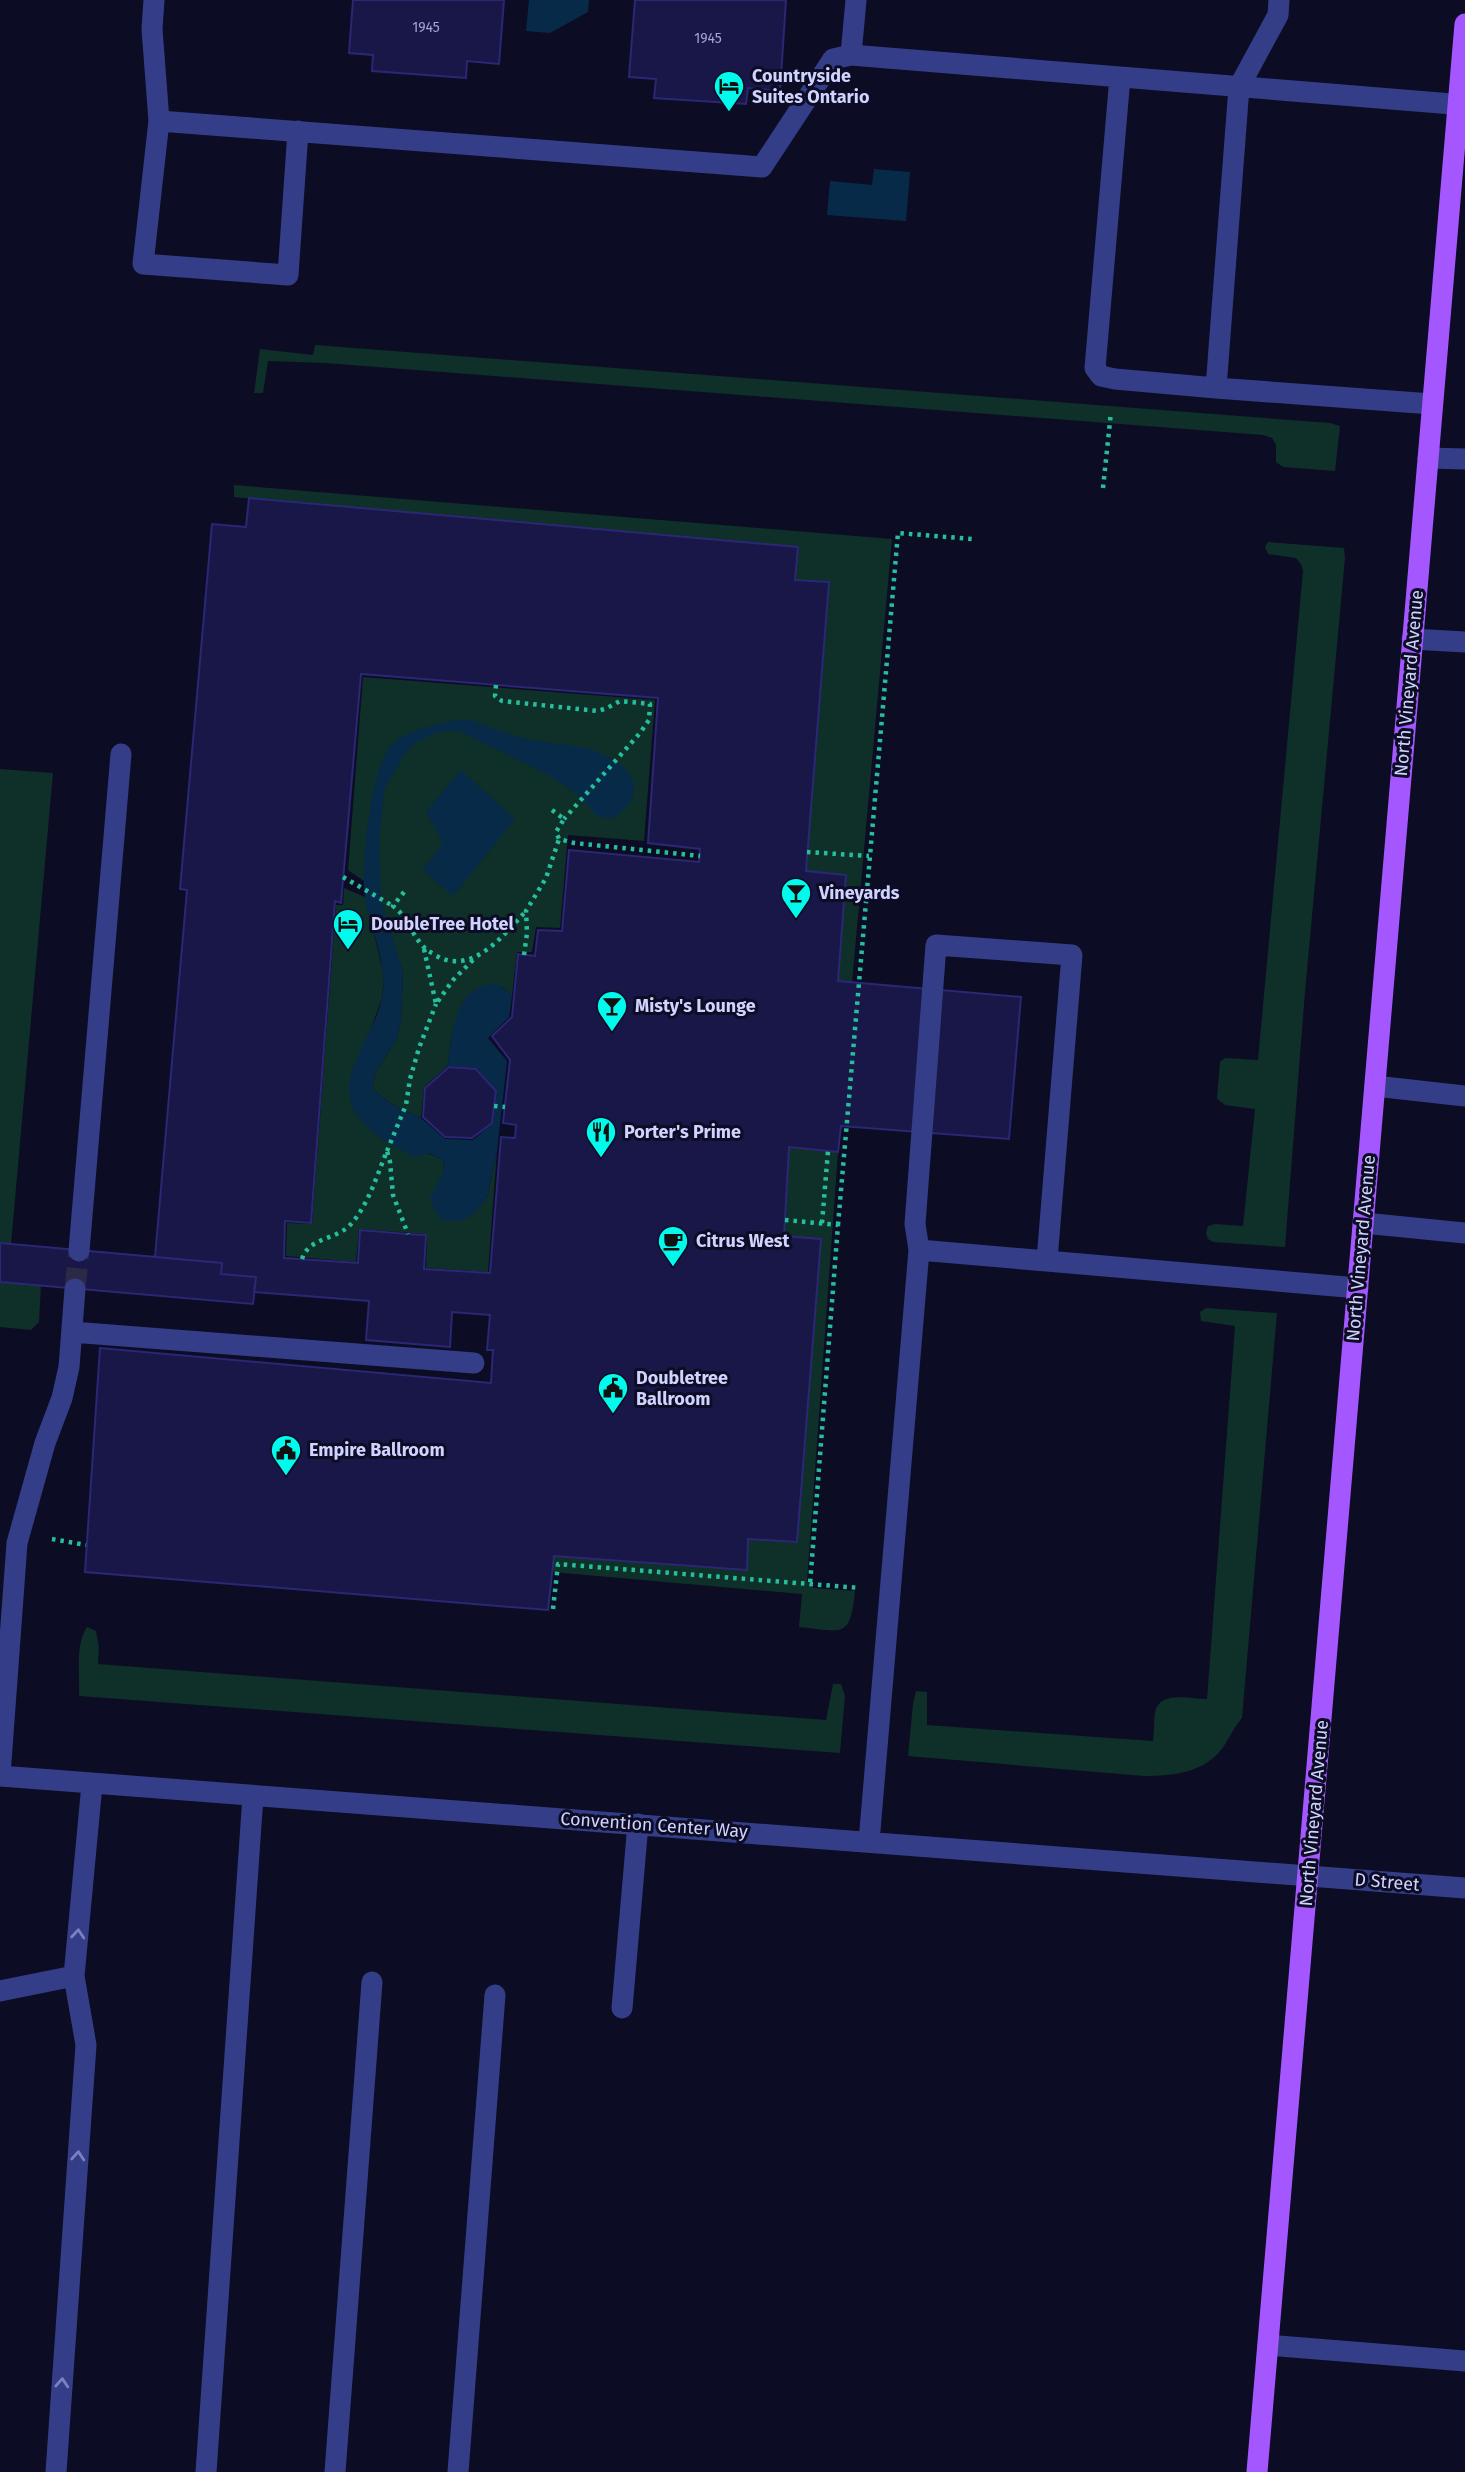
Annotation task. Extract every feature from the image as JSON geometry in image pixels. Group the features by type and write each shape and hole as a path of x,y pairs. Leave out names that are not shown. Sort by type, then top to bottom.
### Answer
{"main road":[{"name":"North Vineyard Avenue","path":"1257,2472 1432,404 1462,105 1465,24"}],"street":[{"path":"154,0 152,30 159,121 143,264 288,275 298,131"},
{"path":"851,55 856,0"},
{"path":"1216,388 1239,86 1278,15 1279,0"},
{"path":"159,121 762,167 833,59 851,55 1462,105"},
{"path":"1120,77 1096,368 1101,376 1216,388 1432,404"},
{"path":"1428,458 1465,459"},
{"path":"1412,639 1465,642"},
{"path":"79,1251 121,754"},
{"path":"869,1842 919,1250 915,1224 936,945 1072,955 1047,1260"},
{"path":"1375,1086 1465,1096"},
{"path":"1364,1223 1465,1233"},
{"path":"919,1250 1358,1288"},
{"path":"0,1776 17,1543 45,1443 62,1398 69,1367 75,1289"},
{"path":"72,1332 474,1363"},
{"name":"Convention Center Way","path":"0,1776 1308,1875"},
{"path":"39,2472 57,2461 86,2045 74,1976 92,1784"},
{"path":"206,2472 253,1796"},
{"path":"621,2008 638,1824"},
{"name":"D Street","path":"1308,1875 1465,1888"},
{"path":"0,1991 74,1976"},
{"path":"335,2472 372,1982"},
{"path":"458,2472 495,1995"},
{"path":"1268,2345 1465,2361"}],"path":[{"path":"1103,488 1115,379"},
{"path":"810,1584 898,533 972,539"},
{"path":"302,1259 305,1251 316,1242 349,1227 363,1206 406,1105 413,1069 436,1004 453,980 508,931 526,911 546,878 559,839 556,832 564,819 649,720 650,704 620,701 598,710 502,701 495,696 496,685"},
{"path":"552,810 564,819"},
{"path":"559,839 574,843 700,856"},
{"path":"807,852 869,856"},
{"path":"343,877 403,913 424,949 436,1004"},
{"path":"393,906 404,892"},
{"path":"524,955 526,911"},
{"path":"424,949 441,959 458,963 477,956"},
{"path":"494,1106 505,1107"},
{"path":"387,1151 393,1195 408,1234"},
{"path":"822,1223 828,1151"},
{"path":"785,1220 838,1225"},
{"path":"553,1609 558,1564 891,1590"}],"green space":[{"path":"315,345 1330,423 1340,426 1335,471 1283,467 1276,462 1276,445 1272,438 1263,435 325,363 268,361 263,393 254,393 260,349 313,355"},
{"path":"234,485 892,539 852,983 838,981 846,875 806,871 829,583 795,580 798,547 234,497"},
{"path":"1268,542 1344,548 1345,558 1305,992 1285,1247 1213,1242 1208,1239 1206,1233 1208,1226 1215,1224 1243,1226 1255,1109 1225,1105 1217,1099 1220,1062 1225,1058 1258,1060 1303,571 1296,558 1268,554 1265,547"},
{"path":"363,677 655,700 644,841 568,835 560,928 536,927 532,952 517,952 512,996 503,987 451,1039 448,1066 424,1087 421,1118 393,1105 372,1089 376,1071 396,1040 401,1022 403,972 389,931 368,884 348,870"},
{"path":"0,769 53,773 11,1244 0,1243"},
{"path":"344,888 365,897 384,975 382,998 368,1037 351,1103 369,1127 391,1140 443,1160 444,1170 487,1198 497,1151 488,1272 426,1268 427,1234 359,1229 356,1262 286,1256 287,1223 312,1224 336,905 343,905"},
{"path":"789,1147 838,1152 807,1581 813,1588 855,1591 847,1625 835,1630 799,1627 802,1594 552,1572 554,1556 747,1570 748,1539 797,1542 821,1240 784,1236"},
{"path":"0,1282 41,1285 39,1322 31,1330 0,1327"},
{"path":"1206,1308 1277,1313 1242,1718 1224,1746 1217,1755 1198,1767 1177,1774 1155,1776 908,1756 916,1691 927,1692 927,1725 1153,1741 1155,1712 1163,1701 1177,1697 1207,1699 1235,1326 1201,1321 1200,1312"},
{"path":"87,1627 96,1631 98,1664 826,1720 833,1684 841,1684 845,1696 840,1753 79,1696 79,1651"}],"water":[{"path":"529,0 589,0 588,12 550,33 526,31"},
{"path":"874,169 910,172 906,221 827,215 830,181 872,185"},
{"path":"468,719 530,740 598,752 627,770 632,778 634,791 628,805 616,816 611,819 598,816 574,792 549,775 459,731 442,731 416,743 404,755 384,790 379,847 381,901 403,972 401,1022 396,1040 376,1071 372,1089 393,1105 421,1118 445,1139 473,1140 493,1123 497,1091 477,1068 448,1066 456,1019 466,998 484,986 499,986 512,996 509,1017 488,1038 507,1061 497,1151 487,1198 473,1214 461,1221 444,1221 434,1210 430,1198 444,1170 443,1160 429,1153 417,1158 371,1131 357,1115 349,1093 355,1064 375,1020 383,991 382,967 367,909 364,883 369,817 379,772 385,754 400,738 429,726"},
{"path":"461,770 515,819 453,896 423,870 443,843 426,812"}],"building":[{"path":"353,0 504,0 499,64 467,61 466,78 372,71 373,55 349,53"},
{"path":"635,0 786,0 780,91 748,88 746,104 654,98 656,79 629,77"},
{"path":"249,498 798,547 795,580 829,582 806,871 846,875 838,981 1021,997 1009,1139 841,1126 838,1152 789,1147 784,1236 821,1239 797,1542 748,1539 747,1570 554,1556 548,1610 85,1572 100,1348 491,1383 493,1350 487,1350 490,1315 452,1312 450,1347 366,1340 369,1301 254,1292 256,1277 221,1274 222,1263 155,1257 187,890 180,889 212,524 246,527","holes":["361,674 658,698 648,843 700,849 699,862 569,850 562,931 538,930 535,956 518,954 512,1017 492,1036 510,1060 503,1123 516,1125 515,1138 501,1137 490,1273 424,1269 426,1235 360,1230 358,1263 284,1258 285,1221 311,1223 335,901 341,903"]},
{"path":"449,1067 476,1069 496,1091 492,1123 472,1138 445,1137 423,1117 425,1088"},
{"path":"0,1243 222,1263 221,1274 256,1277 253,1304 0,1282"}],"tunnel":[{"path":"75,1289 79,1251"}],"place":[{"name":"Countryside Suites Ontario","path":"729,113"},
{"name":"Vineyards","path":"796,920"},
{"name":"DoubleTree Hotel","path":"348,951"},
{"name":"Misty's Lounge","path":"612,1033"},
{"name":"Porter's Prime","path":"601,1159"},
{"name":"Citrus West","path":"673,1268"},
{"name":"Doubletree Ballroom","path":"613,1415"},
{"name":"Empire Ballroom","path":"286,1477"}]}
